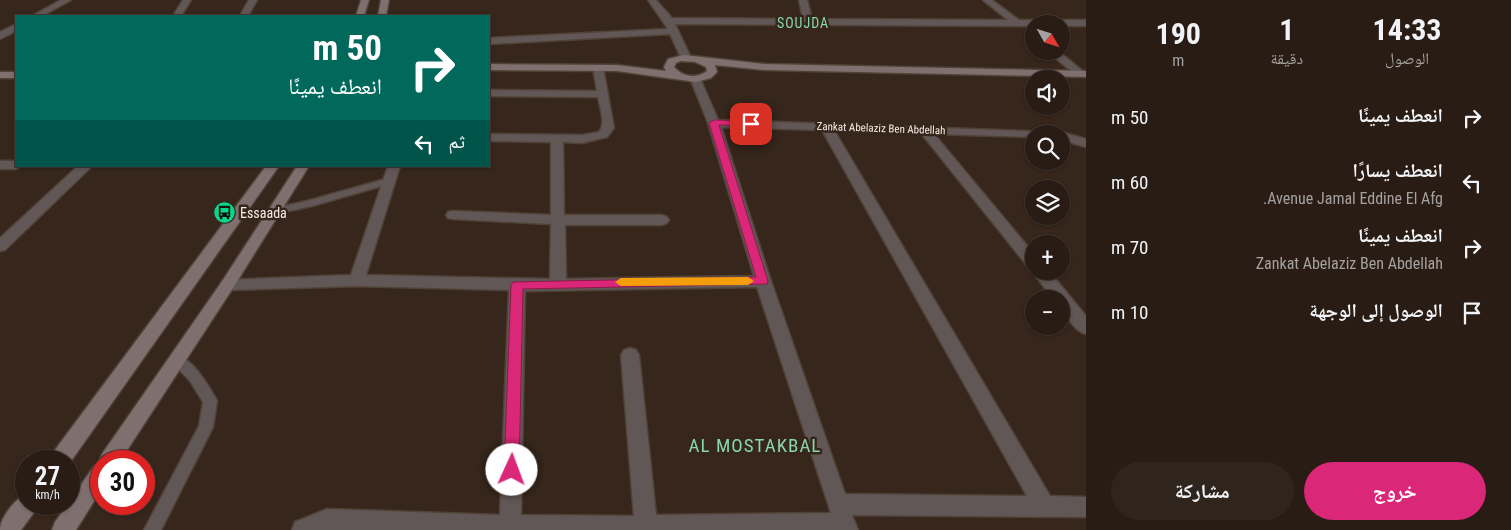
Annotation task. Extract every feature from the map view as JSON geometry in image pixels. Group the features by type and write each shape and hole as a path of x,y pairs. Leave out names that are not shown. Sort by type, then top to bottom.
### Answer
{"street":[{"path":"38,15 67,0"},
{"path":"178,15 187,0"},
{"path":"245,15 253,0"},
{"path":"360,15 365,0"},
{"path":"382,15 385,0"},
{"path":"652,0 669,22 686,58"},
{"path":"803,0 808,23"},
{"path":"987,0 1025,30"},
{"path":"669,22 1086,23"},
{"path":"0,36 15,28"},
{"path":"490,41 673,31"},
{"path":"617,68 686,58 765,67 1083,74"},
{"path":"1064,60 1083,74"},
{"path":"672,61 669,64 670,69 676,75"},
{"path":"702,76 712,69 704,61"},
{"path":"490,67 617,68 702,76 765,67"},
{"path":"490,137 582,139 603,135 608,128 608,121 598,68"},
{"path":"0,75 15,75"},
{"path":"702,76 714,123 763,281 844,519"},
{"path":"490,93 602,94"},
{"name":"Zankat Abelaziz Ben Abdellah","path":"714,123 1025,133"},
{"path":"826,126 1045,507"},
{"path":"924,129 1025,253"},
{"path":"557,138 558,283"},
{"path":"1070,139 1086,143"},
{"path":"0,165 15,165"},
{"path":"0,246 85,167"},
{"path":"67,450 272,167"},
{"path":"116,450 228,284 302,167"},
{"path":"356,280 394,167"},
{"path":"453,215 558,220 662,220"},
{"path":"228,284 356,280 517,285 763,281"},
{"path":"1047,280 1086,328"},
{"path":"510,526 517,285"},
{"path":"630,355 646,527"},
{"path":"63,530 90,490"},
{"path":"304,530 327,520 413,527 510,526 602,529 844,519 1045,507 1086,507"},
{"path":"8,530 20,515"}],"lane":[{"path":"275,210 308,204 389,181"},
{"path":"152,530 206,427 210,401 195,377 176,360"}],"slow traffic":[{"path":"621,282 748,281"}],"place":[{"name":"Essaada","path":"224,213"}],"district":[{"name":"SOUJDA","path":"803,23"},
{"name":"AL MOSTAKBAL","path":"755,445"}],"route":[{"path":"512,470 517,285 763,281 714,123 751,124"}]}
